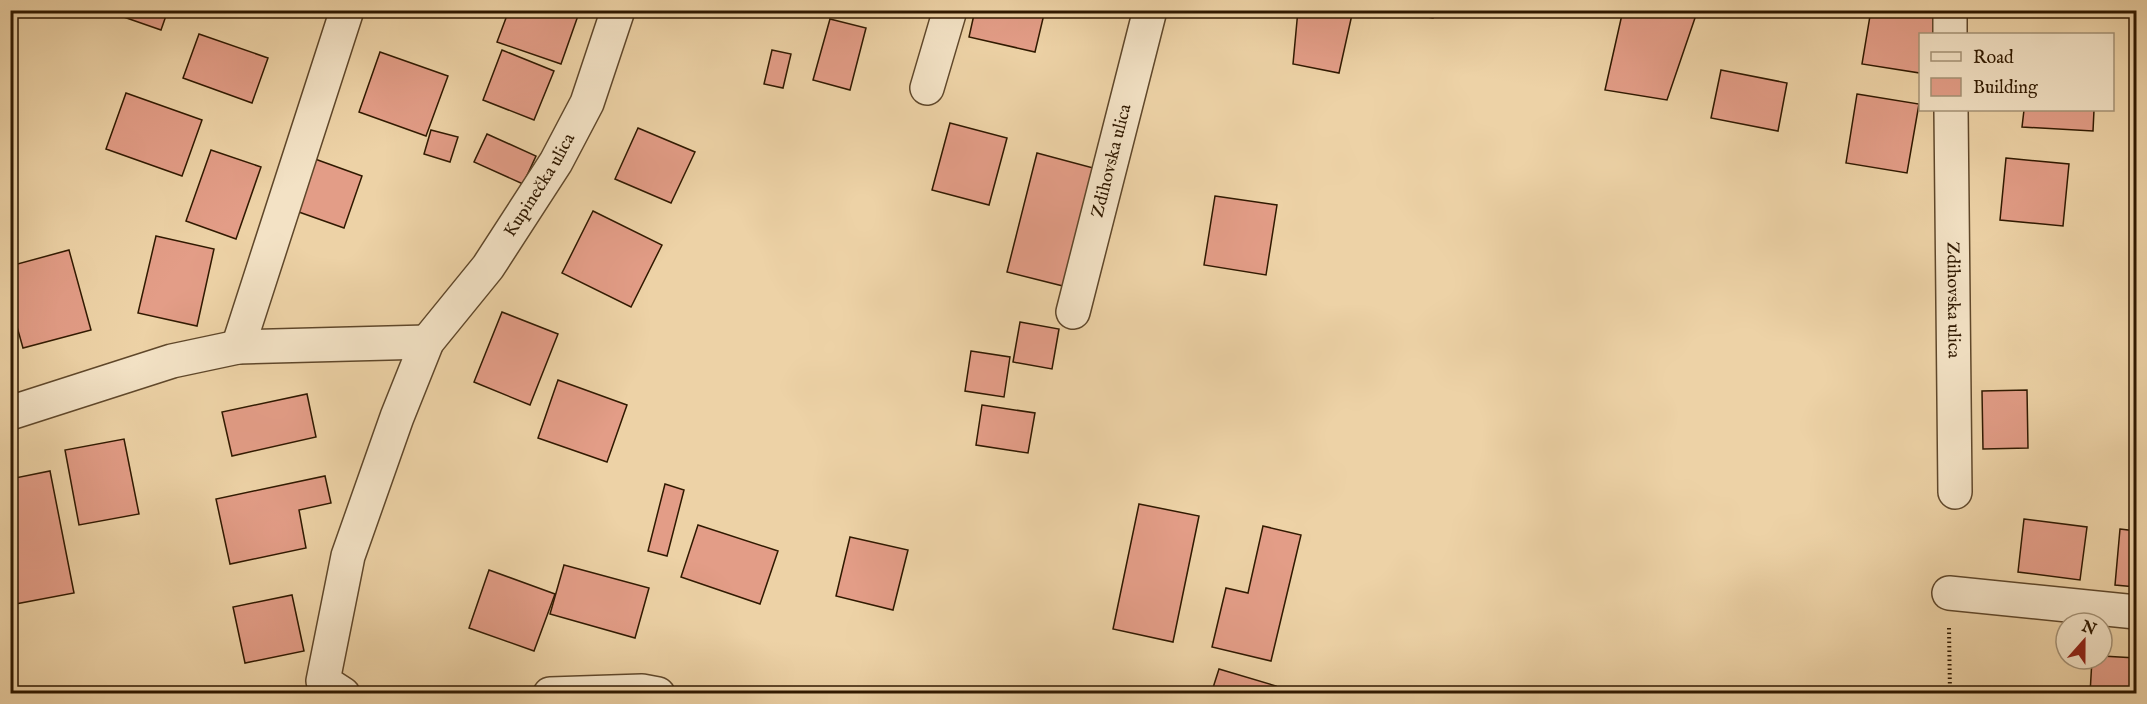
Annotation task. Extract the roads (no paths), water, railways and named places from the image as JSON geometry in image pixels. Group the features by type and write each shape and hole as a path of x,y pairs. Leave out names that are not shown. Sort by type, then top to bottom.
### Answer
{"street":[{"path":"238,346 347,10"},
{"name":"Kupinečka ulica","path":"326,689 348,555 397,417 427,342 488,267 556,162 587,104 618,10"},
{"path":"927,88 950,10"},
{"name":"Zdihovska ulica","path":"1072,312 1150,10"},
{"path":"1950,10 1950,33"},
{"name":"Zdihovska ulica","path":"1951,111 1955,492"},
{"path":"10,413 172,361 238,346 427,342"},
{"path":"1949,593 2136,612"},
{"path":"550,693 642,691 658,693"}]}
